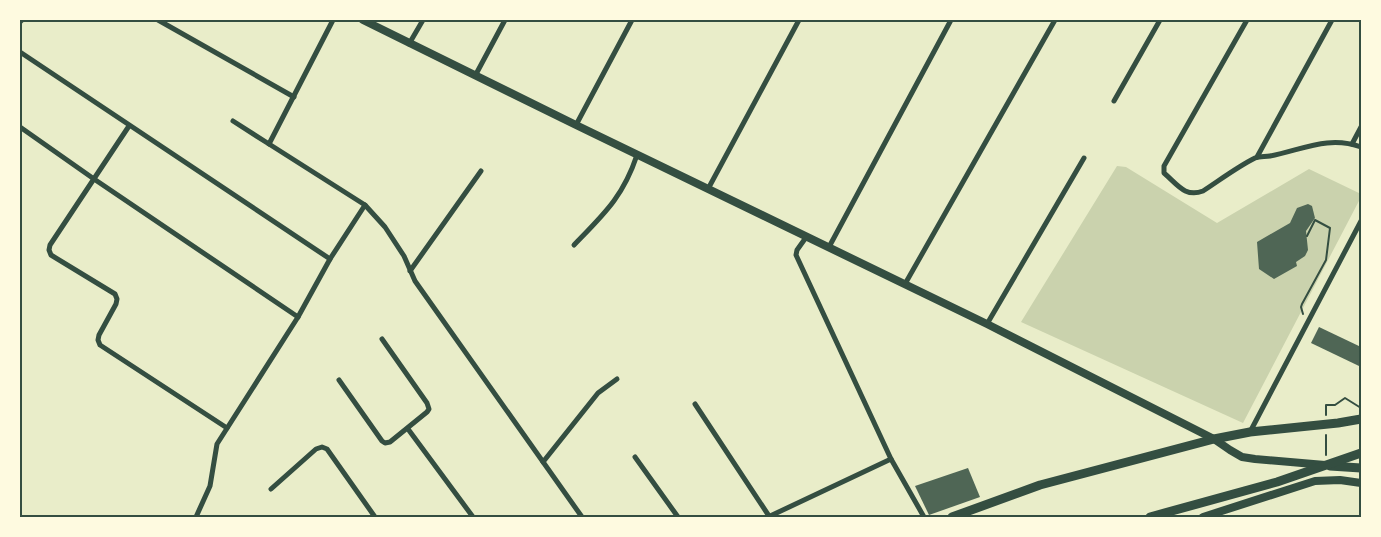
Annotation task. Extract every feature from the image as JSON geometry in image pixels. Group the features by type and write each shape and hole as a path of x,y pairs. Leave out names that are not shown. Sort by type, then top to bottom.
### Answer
{"main road":[{"path":"952,517 1040,485 1214,439 1250,432 1361,419"},
{"path":"1338,423 1361,427"},
{"path":"1150,517 1278,482 1326,463 1361,453"},
{"path":"1326,463 1361,468"}],"street":[{"path":"158,20 294,96"},
{"path":"269,144 334,20"},
{"path":"363,20 373,22 410,44 986,324 1214,439 1242,457 1326,463"},
{"path":"410,44 423,20"},
{"path":"475,76 505,20"},
{"path":"576,125 632,20"},
{"path":"708,189 799,20"},
{"path":"829,247 951,20"},
{"path":"905,284 1055,20"},
{"path":"1114,100 1160,20"},
{"path":"1247,20 1164,166 1164,173 1185,192 1194,194 1203,191 1257,157 1271,156 1300,147 1322,143 1352,144 1361,147"},
{"path":"1257,157 1332,20"},
{"path":"20,52 330,258"},
{"path":"233,121 365,205 390,234 404,256 415,281 582,517"},
{"path":"129,126 50,245 51,255 115,294 118,299 99,335 100,345 227,428"},
{"path":"1352,144 1361,126"},
{"path":"20,127 298,316"},
{"path":"574,245 619,196 632,171 637,155"},
{"path":"986,324 1084,158"},
{"path":"410,271 481,171"},
{"path":"196,517 210,486 215,450 298,316 330,258 365,205"},
{"path":"1250,432 1361,221"},
{"path":"807,236 797,250 796,255 891,459 924,517"},
{"path":"339,380 385,443 390,442 408,429 427,412 429,409 428,403 382,339"},
{"path":"543,462 598,393 617,379"},
{"path":"695,404 769,517 891,459"},
{"path":"408,429 473,517"},
{"path":"271,489 316,449 322,447 327,449 375,517"},
{"path":"635,457 678,517"},
{"path":"1312,470 1315,481"},
{"path":"1203,517 1224,514 1315,481 1340,480 1361,483"}],"path":[{"path":"1307,236 1315,220 1330,228 1326,260 1301,307 1307,324"},
{"path":"1326,414 1326,405 1335,405 1345,398 1361,408"},
{"path":"1326,433 1326,463"}],"green space":[{"path":"1117,166 1126,167 1217,223 1309,169 1361,194 1243,423 1021,322"}],"building":[{"path":"1308,204 1312,206 1315,218 1306,231 1308,250 1305,256 1296,262 1297,266 1274,279 1259,269 1257,242 1290,223 1297,208"},
{"path":"1319,327 1361,347 1359,366 1311,343"},
{"path":"968,468 980,497 929,515 915,486"}]}
